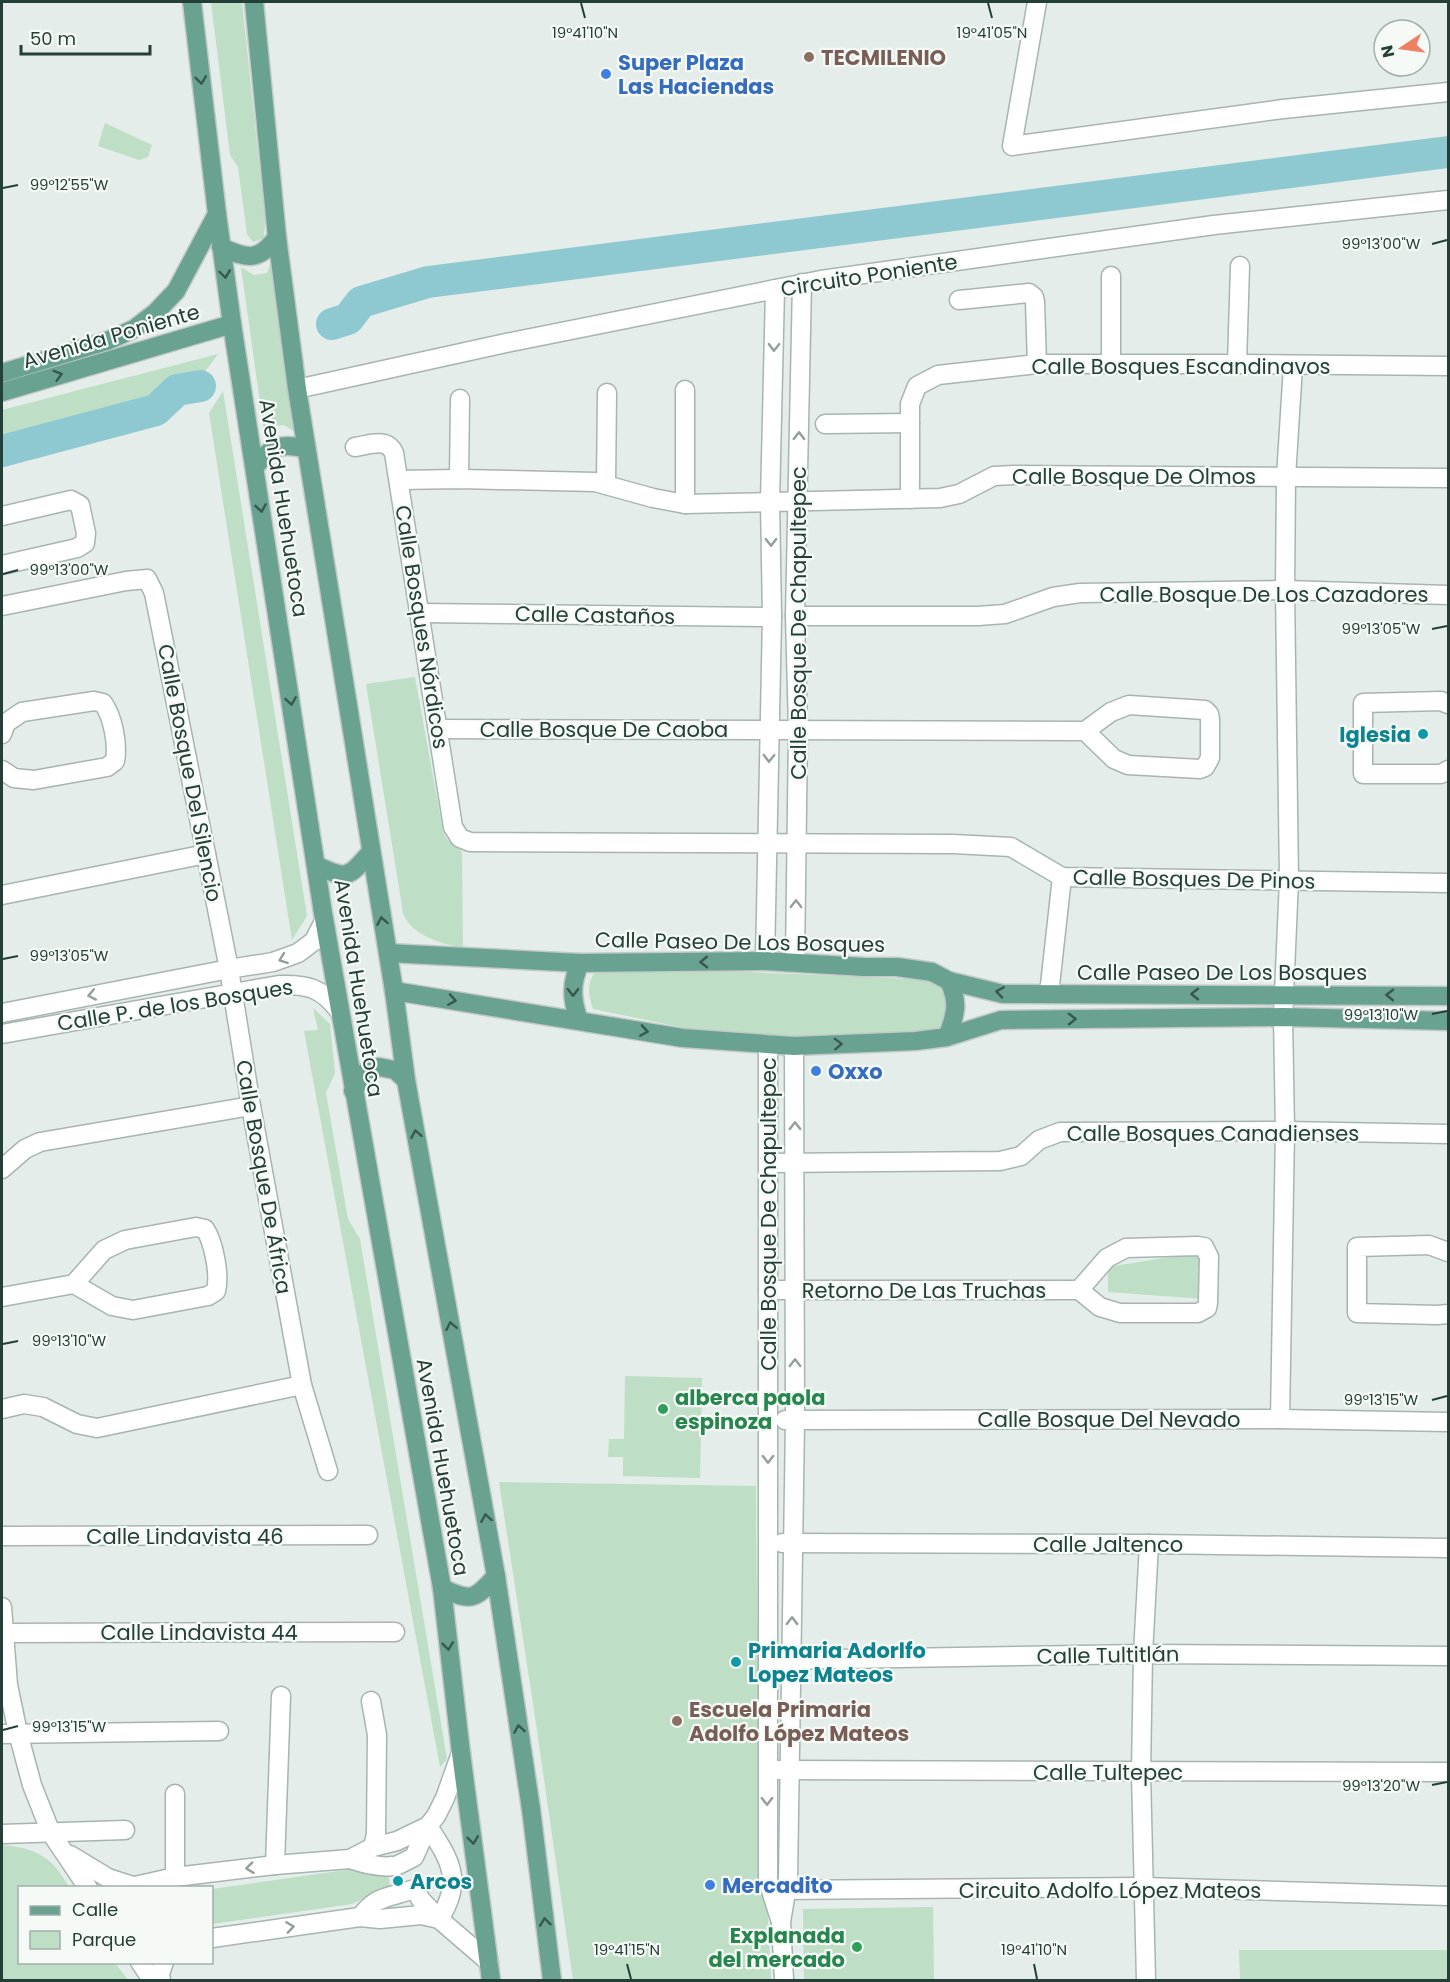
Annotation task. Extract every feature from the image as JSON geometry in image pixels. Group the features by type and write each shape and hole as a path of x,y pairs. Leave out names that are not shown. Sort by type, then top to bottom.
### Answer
{"main road":[{"name":"Avenida Huehuetoca","path":"192,2 232,324 324,921 442,1588 461,1752 492,1980"},
{"name":"Avenida Huehuetoca","path":"254,2 277,237 306,449 388,953 406,1080 496,1576 531,1809 552,1980"},
{"name":"Avenida Poniente","path":"2,373 107,341 122,335 156,312 176,291 217,214"},
{"path":"221,247 241,256 255,256 268,249 277,237"},
{"name":"Avenida Poniente","path":"2,392 232,324"},
{"path":"255,467 264,455 277,447 292,445 306,449"},
{"path":"316,865 335,874 345,875 355,870 370,853"},
{"name":"Calle Paseo De Los Bosques","path":"388,953 580,963 765,961 897,967 932,972 948,981 1002,994 1449,996"},
{"path":"579,1020 572,992 574,977 580,963"},
{"path":"947,1037 955,1016 955,996 948,981"},
{"path":"394,991 683,1038 795,1046 916,1041 947,1037 1001,1020 1283,1017 1449,1021"},
{"path":"353,1091 364,1073 379,1066 395,1070 406,1080"},
{"path":"442,1588 459,1597 470,1597 482,1592 496,1576"}],"street":[{"path":"1037,2 1012,146 1283,109 1449,92"},
{"name":"Circuito Poniente","path":"297,389 506,343 802,283 1214,225 1449,200"},
{"path":"1237,364 1240,266"},
{"path":"1111,276 1111,365"},
{"name":"Calle Bosque De Chapultepec","path":"795,962 798,729 795,616 802,283"},
{"name":"Calle Bosque De Chapultepec","path":"765,961 771,617 770,502 775,289"},
{"path":"959,300 1029,293 1034,297 1037,364"},
{"name":"Calle Bosques Escandinavos","path":"910,423 910,404 917,386 938,375 1037,364 1449,366"},
{"path":"1280,1419 1285,1131 1283,1017 1288,880 1286,477 1293,366"},
{"path":"685,390 685,504"},
{"path":"606,484 607,393"},
{"path":"459,479 460,399"},
{"path":"825,424 910,423 910,499"},
{"path":"355,447 379,443 389,445 394,453 399,480"},
{"name":"Calle Bosque De Olmos","path":"770,502 940,498 959,494 994,476 1014,475 1449,478"},
{"name":"Calle Bosques Nórdicos","path":"767,843 470,842 460,838 453,827 399,480 579,481 606,484 653,498 685,504 770,502"},
{"path":"2,516 71,500 80,506 86,533 85,543 77,548 2,565"},
{"name":"Calle Bosque Del Silencio","path":"2,606 126,581 147,579 154,593 229,969"},
{"name":"Calle Bosque De Los Cazadores","path":"795,616 1005,614 1053,597 1080,593 1285,590 1449,595"},
{"name":"Calle Castaños","path":"419,613 771,617"},
{"path":"2,734 6,723 22,712 94,701 103,703 109,711 117,751 115,761 107,767 34,780 14,778 2,770"},
{"path":"1449,704 1441,701 1363,703 1363,774 1441,774 1449,770"},
{"path":"1129,705 1200,709 1209,714 1210,719 1210,759 1205,767 1200,769 1128,765 1114,759 1085,731 1112,712 1129,705"},
{"name":"Calle Bosque De Caoba","path":"438,729 1085,731"},
{"name":"Calle Bosques De Pinos","path":"767,843 953,844 1011,847 1062,877 1449,884"},
{"path":"2,895 206,854"},
{"path":"1049,994 1062,877"},
{"name":"Calle P. de los Bosques","path":"2,1013 273,962 298,953 314,941 324,921"},
{"name":"Calle Bosque De África","path":"229,969 250,1106 302,1385 328,1471"},
{"name":"Calle P. de los Bosques","path":"2,1034 279,985 303,984 324,994 340,1012"},
{"name":"Calle Bosque De Chapultepec","path":"768,1044 768,1881 779,1890"},
{"name":"Calle Bosque De Chapultepec","path":"784,1980 779,1890 788,1770 791,1660 795,1420 795,1046"},
{"path":"2,1169 25,1149 40,1142 250,1106"},
{"name":"Calle Bosques Canadienses","path":"768,1163 1000,1161 1021,1156 1039,1140 1060,1132 1285,1131 1449,1134"},
{"path":"2,1297 74,1284 104,1250 124,1240 195,1227 205,1228 210,1237 218,1281 216,1291 208,1296 133,1310 112,1306 74,1284"},
{"path":"1449,1252 1429,1245 1358,1247 1357,1313 1449,1314"},
{"path":"1198,1246 1208,1251 1208,1303 1207,1308 1198,1313 1120,1313 1100,1307 1079,1290 1107,1258 1126,1248 1198,1246"},
{"name":"Retorno De Las Truchas","path":"768,1290 1079,1290"},
{"path":"2,1409 24,1404 43,1407 77,1424 97,1428 302,1385"},
{"name":"Calle Bosque Del Nevado","path":"769,1419 1280,1419 1449,1422"},
{"name":"Calle Lindavista 46","path":"2,1536 368,1535"},
{"name":"Calle Jaltenco","path":"768,1543 1449,1548"},
{"path":"1146,1980 1141,1773 1143,1654 1149,1544"},
{"path":"2,1607 10,1733 56,1841 87,1886"},
{"name":"Calle Lindavista 44","path":"2,1633 395,1632"},
{"name":"Calle Tultitlán","path":"768,1659 1143,1654 1449,1656"},
{"path":"275,1865 281,1695"},
{"path":"372,1701 377,1735 376,1834 373,1847"},
{"path":"10,1733 219,1731"},
{"path":"404,1892 412,1874 414,1857 428,1826 445,1798 461,1752"},
{"name":"Calle Tultepec","path":"767,1770 1449,1773"},
{"path":"175,1794 176,1877"},
{"path":"134,1886 176,1877 351,1858 373,1847 397,1841 428,1826"},
{"path":"428,1826 447,1857 453,1877 451,1896 439,1919"},
{"path":"2,1833 56,1841 125,1830"},
{"path":"56,1841 91,1869 127,1886"},
{"path":"351,1858 367,1864 387,1867 414,1857"},
{"name":"Circuito Adolfo López Mateos","path":"779,1890 1143,1887 1449,1896"},
{"path":"360,1917 376,1900 404,1892 421,1900 439,1919 489,1962"},
{"path":"213,1938 360,1917 381,1919 421,1915 439,1919"},
{"path":"141,1964 152,1980"},
{"path":"161,1980 160,1974 163,1964"}],"green space":[{"path":"211,2 242,2 265,218 264,238 253,242 247,234 238,167 230,155"},
{"path":"105,123 152,145 148,157 139,160 98,146"},
{"path":"271,262 297,433 284,425 274,426 265,438 241,267 254,275 267,273"},
{"path":"218,354 204,373 172,383 147,399 2,435 2,410"},
{"path":"223,391 307,916 292,940 209,413"},
{"path":"415,677 443,831 446,838 462,852 463,947 428,938 413,928 403,914 366,684"},
{"path":"600,966 936,980 948,995 949,1030 928,1043 722,1034 685,1028 593,1009 589,986"},
{"path":"313,1008 330,1024 335,1073 326,1093 348,1219 360,1239 447,1759 440,1767 304,1031 318,1030"},
{"path":"1207,1251 1205,1299 1108,1292 1108,1267"},
{"name":"alberca paola espinoza","path":"625,1376 702,1378 700,1478 623,1476 623,1457 608,1457 609,1439 624,1439"},
{"path":"499,1482 756,1486 760,1733 771,1980 573,1980"},
{"path":"2,1845 25,1849 42,1856 50,1861 68,1886 18,1886 18,1964 116,1964 128,1980 2,1980"},
{"path":"353,1869 388,1874 390,1886 352,1904 213,1924 213,1889"},
{"path":"933,1907 934,1980 804,1980 803,1909"},
{"path":"1239,1950 1448,1950 1448,1980 1240,1980"}],"waterway":[{"path":"332,324 348,319 361,302 428,282 1448,152"},
{"path":"2,451 156,410 177,390 200,386"}],"place":[{"name":"TECMILENIO","path":"809,57"},
{"name":"Super Plaza Las Haciendas","path":"606,74"},
{"name":"Iglesia","path":"1423,734"},
{"name":"Oxxo","path":"816,1071"},
{"name":"alberca paola espinoza","path":"663,1409"},
{"name":"Primaria Adorlfo Lopez Mateos","path":"736,1662"},
{"name":"Escuela Primaria Adolfo López Mateos","path":"677,1721"},
{"name":"Arcos","path":"398,1881"},
{"name":"Mercadito","path":"710,1885"},
{"name":"Explanada del mercado","path":"857,1947"}]}
